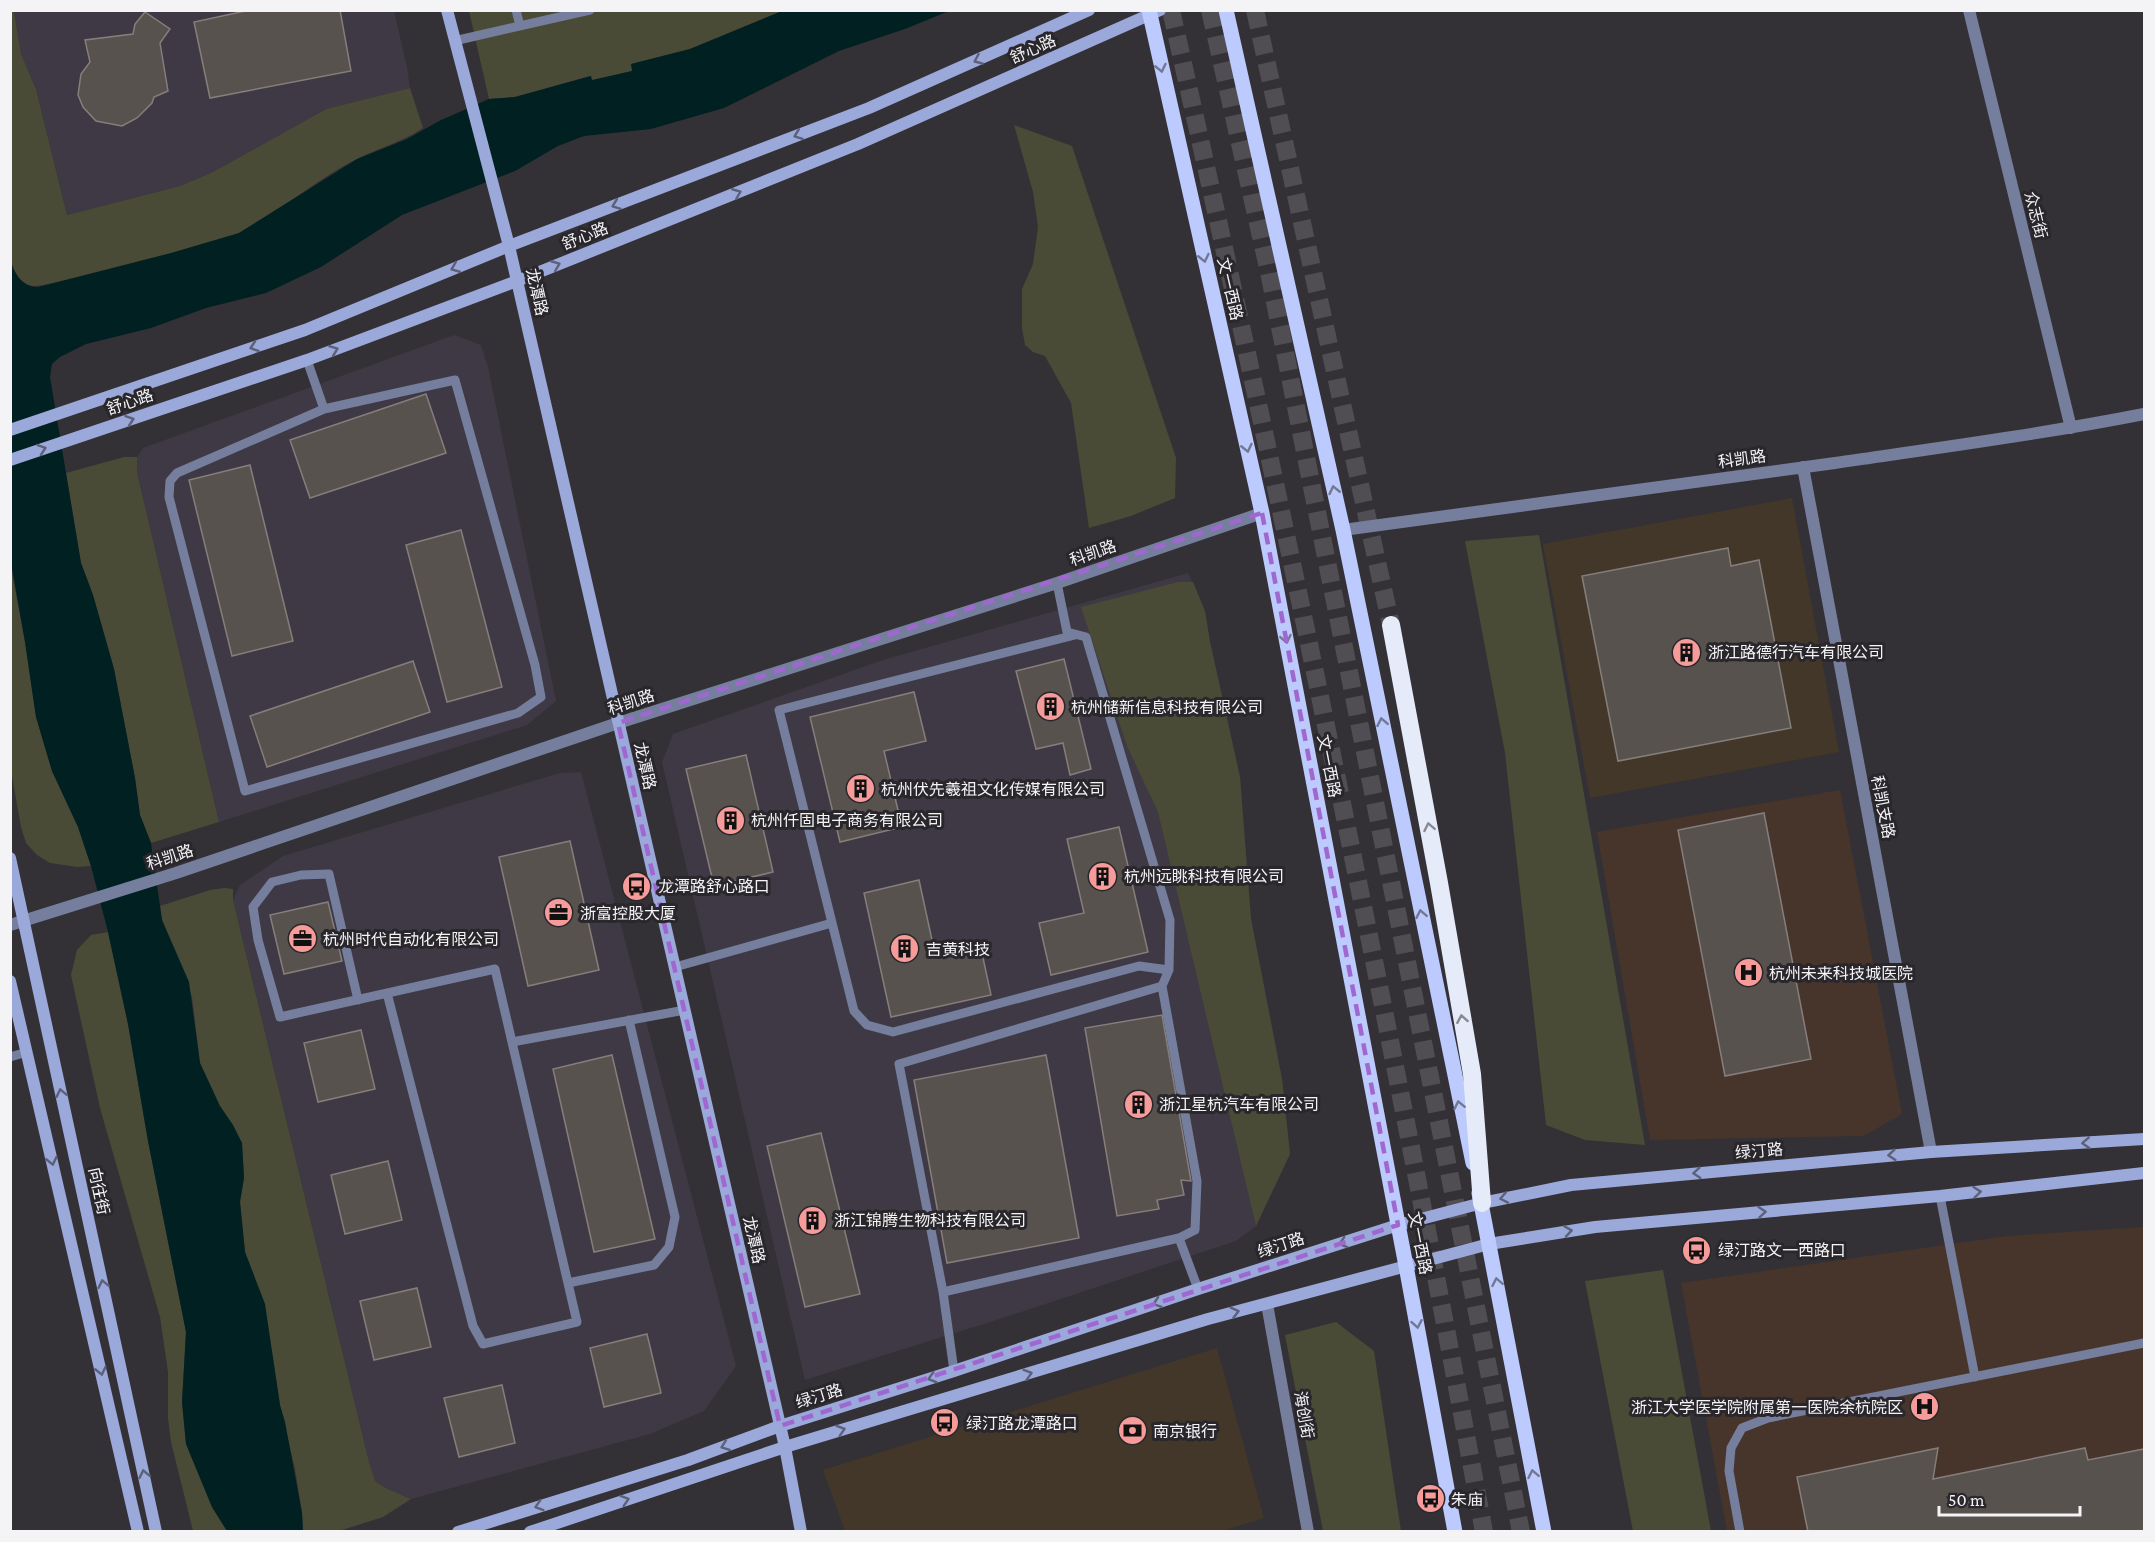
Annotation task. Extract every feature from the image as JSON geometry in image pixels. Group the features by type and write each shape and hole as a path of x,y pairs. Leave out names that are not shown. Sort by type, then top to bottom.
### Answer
{"highway":[{"path":"1391,625 1472,1074 1482,1203"}],"main road":[{"path":"1226,10 1343,530 1458,1102 1482,1203 1544,1532"},
{"name":"文一西路","path":"1153,12 1262,513 1407,1266 1455,1532"}],"street":[{"name":"龙潭路","path":"447,10 509,246 785,1447 801,1532"},
{"name":"舒心路","path":"10,430 305,330 509,246 869,108 1089,10"},
{"name":"众志街","path":"1968,10 2072,428"},
{"name":"舒心路","path":"10,460 307,360 517,281 858,144 1153,12"},
{"name":"科凯路","path":"1343,530 1803,467 2072,428 2145,414"},
{"name":"科凯支路","path":"1803,467 1930,1152"},
{"name":"科凯路","path":"10,925 176,873 618,723 1057,583 1262,513"},
{"name":"向往街","path":"10,858 156,1532"},
{"path":"10,981 138,1532"},
{"name":"绿汀路","path":"458,1532 688,1460 780,1426 954,1371 1198,1289 1398,1226 1482,1203 1571,1185 1930,1152 2145,1139"},
{"path":"530,1532 785,1447 1208,1319 1490,1244 1595,1227 1940,1196 2145,1173"},
{"name":"海创街","path":"1267,1304 1308,1532"}],"lane":[{"path":"516,10 520,26"},
{"path":"454,41 590,10"},
{"path":"307,360 324,409"},
{"path":"455,380 535,665 541,697 518,712 245,791 169,497 170,482 177,473 324,409 455,380"},
{"path":"944,1292 1179,1238 1195,1230 1197,1181 1162,986 1169,970 1170,920 1086,637 1067,632 1057,583"},
{"path":"1075,635 779,710 854,1011 867,1025 893,1032 1139,966 1169,970"},
{"path":"358,1000 329,874 301,875 272,882 253,906 258,939 280,1017 358,1000 387,993 495,969 577,1322 483,1344 473,1326 387,993"},
{"path":"675,967 832,923"},
{"path":"954,1371 944,1292 899,1064 1162,986"},
{"path":"512,1042 685,1010"},
{"path":"568,1283 654,1265 669,1247 675,1217 629,1020"},
{"path":"10,1057 27,1052"},
{"path":"1940,1196 1976,1377"},
{"path":"1179,1238 1198,1289"},
{"path":"1740,1532 1729,1471 1731,1448 1742,1428 1768,1418 2145,1343"}],"highlighted area":[{"path":"1262,513 1398,1225 780,1426 618,723"}],"shaded area":[{"path":"14,11 394,11 410,88 326,109 213,172 180,186 67,215 36,89 21,54"},
{"path":"454,335 481,345 488,367 556,701 527,725 219,822 137,472 137,457 143,448"},
{"path":"1792,498 1839,752 1590,798 1543,544"},
{"path":"1188,573 1205,611 1240,777 1251,919 1282,1079 1290,1154 1256,1226 1236,1241 805,1380 662,762 673,734 883,660"},
{"path":"581,772 736,1366 704,1411 650,1434 411,1499 375,1481 369,1462 233,900 240,885 283,856 560,773"},
{"name":"杭州未来科技城医院","path":"1840,790 1902,1114 1864,1136 1650,1140 1597,832"},
{"name":"浙江大学医学院附属第一医院余杭院区","path":"2144,1227 2144,1531 1727,1531 1681,1283 2007,1236"},
{"path":"1217,1348 1264,1518 1219,1532 845,1531 823,1470"}],"green space":[{"path":"10,11 14,11 21,54 36,89 67,215 180,186 213,172 326,109 410,88 423,128 342,167 271,215 241,232 132,264 63,281 28,286 19,279 11,261"},
{"path":"469,11 782,11 690,49 632,64 632,71 592,81 590,76 515,97 489,99"},
{"path":"1014,125 1072,146 1176,458 1175,498 1131,516 1089,528 1071,403 1045,356 1033,352 1025,345 1022,328 1022,289 1033,264 1038,227 1033,192"},
{"path":"124,457 137,457 137,472 219,822 151,843 140,815 114,669 93,595 81,563 66,473"},
{"path":"1539,535 1645,1145 1585,1140 1546,1125 1505,753 1465,541"},
{"path":"10,562 36,717 52,771 78,827 91,866 77,867 50,863 37,855 26,843 21,827 10,765"},
{"path":"1178,582 1193,582 1205,611 1240,777 1251,919 1282,1079 1290,1154 1256,1226 1158,812 1127,746 1081,607"},
{"path":"233,889 233,900 369,1462 375,1481 411,1499 383,1517 339,1531 303,1531 295,1469 280,1405 269,1335 254,1276 245,1252 240,1201 244,1178 242,1143 219,1105 200,1063 192,997 162,920 160,906 210,890"},
{"path":"108,932 128,1024 148,1141 186,1332 182,1402 186,1444 212,1507 227,1531 193,1531 171,1442 168,1418 168,1372 160,1317 100,1108 71,975 77,950 91,935"},
{"path":"1663,1270 1711,1531 1633,1531 1585,1281"},
{"path":"1336,1322 1374,1351 1401,1531 1323,1531 1285,1335"}],"water":[{"path":"782,11 949,11 905,29 839,51 724,108 651,129 584,136 558,146 515,171 402,215 321,267 266,293 206,308 151,328 86,344 60,357 52,364 50,377 81,563 93,595 114,669 140,815 151,843 162,920 189,982 200,1063 220,1106 242,1143 244,1178 240,1202 245,1252 265,1304 280,1405 302,1513 303,1531 227,1531 212,1507 186,1444 182,1402 186,1332 148,1141 128,1024 108,932 78,827 52,771 36,717 11,562 10,261 20,279 28,285 38,287 239,233 357,159 407,139 439,121 489,99 515,97 591,76 592,80 632,71 631,64 690,49"}],"building":[{"path":"250,10 340,10 351,71 210,98 194,22"},
{"path":"145,12 170,29 160,43 168,91 154,97 152,103 137,118 122,126 96,121 83,107 78,95 81,74 90,62 85,40 133,34 135,24"},
{"path":"426,394 446,453 310,498 290,440"},
{"path":"250,465 293,641 232,656 189,480"},
{"path":"461,530 502,687 447,702 406,545"},
{"name":"浙江路德行汽车有限公司","path":"1728,548 1731,566 1759,560 1791,728 1618,761 1582,576"},
{"name":"杭州储新信息科技有限公司","path":"1064,659 1091,769 1070,775 1063,743 1036,749 1016,671"},
{"path":"413,661 430,712 267,767 250,716"},
{"name":"杭州伏先羲祖文化传媒有限公司","path":"914,692 926,741 884,751 902,827 840,842 810,717"},
{"name":"杭州仟固电子商务有限公司","path":"746,755 773,872 714,886 686,769"},
{"name":"杭州未来科技城医院","path":"1764,813 1811,1059 1725,1076 1678,830"},
{"name":"杭州远眺科技有限公司","path":"1119,827 1148,952 1051,975 1039,923 1084,913 1067,839"},
{"path":"570,841 599,970 528,986 499,857"},
{"name":"吉黄科技","path":"919,880 935,954 980,944 991,995 891,1017 864,893"},
{"path":"328,902 342,961 284,974 270,915"},
{"name":"浙江星杭汽车有限公司","path":"1162,1015 1191,1181 1181,1180 1184,1195 1157,1200 1159,1209 1117,1216 1085,1028"},
{"path":"361,1030 375,1089 318,1102 304,1043"},
{"path":"612,1055 655,1239 594,1252 553,1069"},
{"path":"1046,1055 1079,1238 947,1263 914,1080"},
{"name":"浙江锦腾生物科技有限公司","path":"821,1133 860,1294 805,1307 767,1146"},
{"path":"388,1161 402,1220 345,1234 331,1175"},
{"path":"417,1288 431,1347 374,1360 360,1301"},
{"path":"647,1334 661,1393 604,1407 590,1348"},
{"path":"502,1385 515,1443 459,1457 444,1398"},
{"path":"1938,1448 1933,1479 2085,1448 2088,1460 2144,1449 2144,1532 1808,1532 1797,1477"}],"tunnel":[{"path":"1171,10 1255,389 1335,769 1374,959 1484,1532"},
{"path":"1210,10 1269,272 1521,1532"},
{"path":"1255,10 1391,625"}],"place":[{"name":"浙江路德行汽车有限公司","path":"1687,652"},
{"name":"杭州储新信息科技有限公司","path":"1050,707"},
{"name":"杭州伏先羲祖文化传媒有限公司","path":"860,789"},
{"name":"杭州仟固电子商务有限公司","path":"730,820"},
{"name":"杭州远眺科技有限公司","path":"1103,876"},
{"name":"龙潭路舒心路口","path":"637,886"},
{"name":"浙富控股大厦","path":"559,913"},
{"name":"杭州时代自动化有限公司","path":"302,939"},
{"name":"吉黄科技","path":"905,949"},
{"name":"杭州未来科技城医院","path":"1748,973"},
{"name":"浙江星杭汽车有限公司","path":"1138,1104"},
{"name":"浙江锦腾生物科技有限公司","path":"813,1220"},
{"name":"绿汀路文一西路口","path":"1697,1250"},
{"name":"浙江大学医学院附属第一医院余杭院区","path":"1924,1407"},
{"name":"绿汀路龙潭路口","path":"945,1423"},
{"name":"南京银行","path":"1132,1431"},
{"name":"朱庙","path":"1430,1499"}]}
